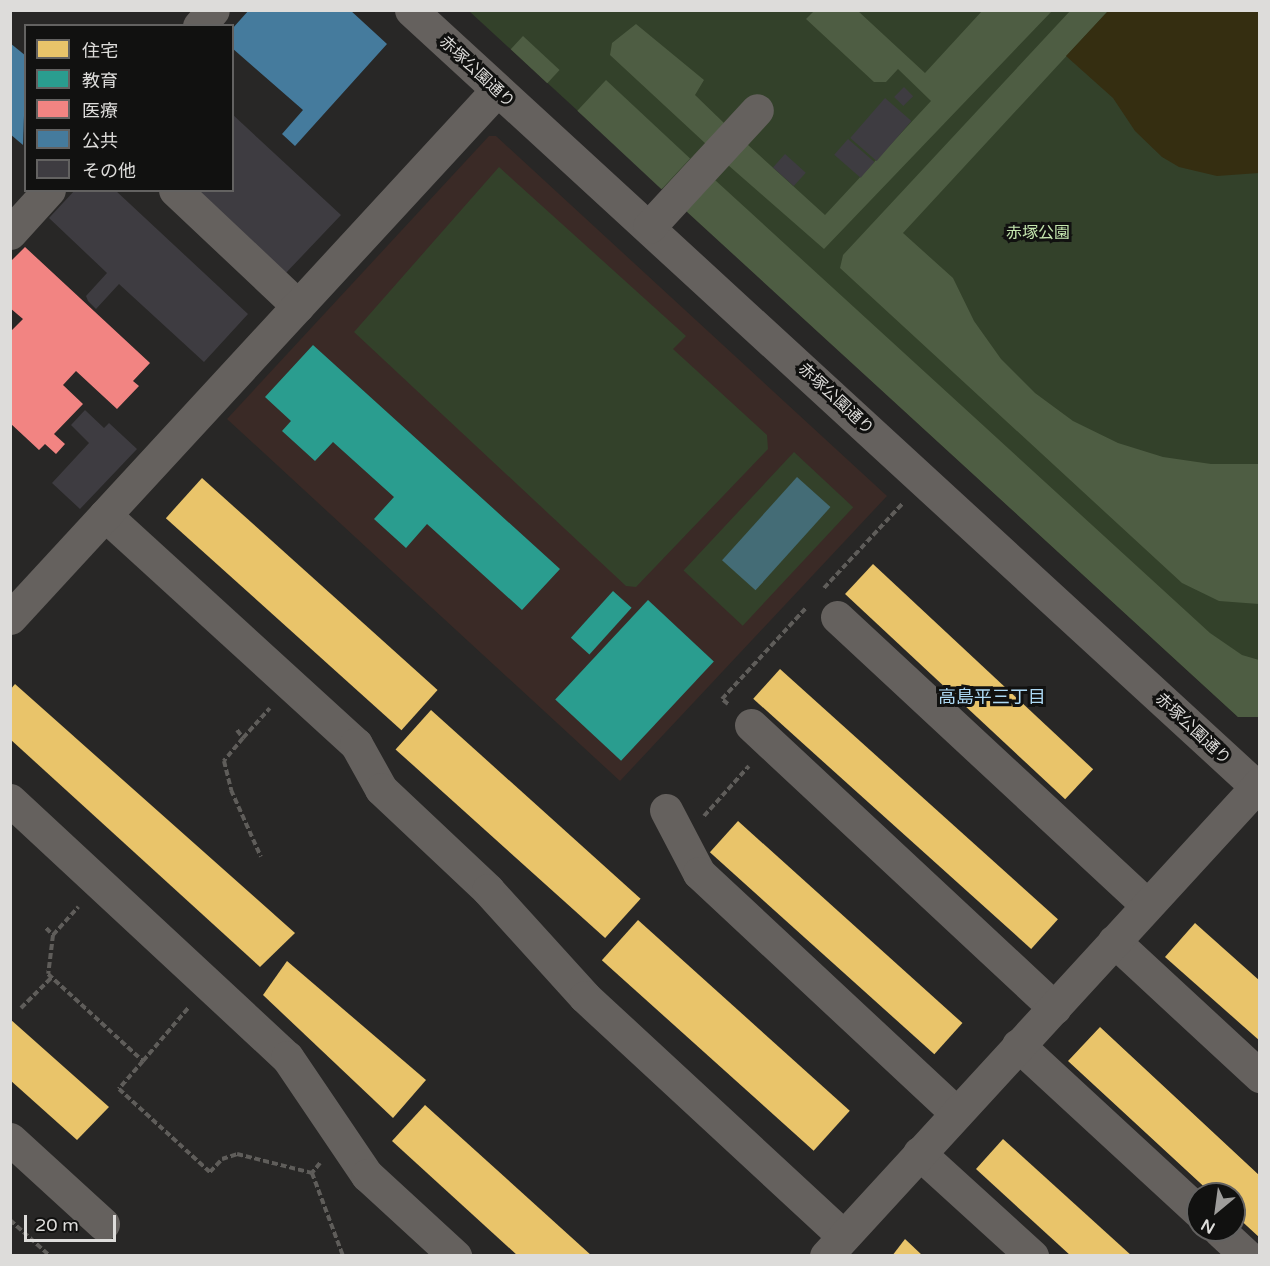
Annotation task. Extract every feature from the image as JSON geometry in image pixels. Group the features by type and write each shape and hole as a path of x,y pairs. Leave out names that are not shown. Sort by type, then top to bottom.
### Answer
{"street":[{"path":"201,24 213,10"},
{"name":"赤塚公園通り","path":"411,10 1258,787"},
{"path":"10,618 497,90"},
{"path":"649,227 757,110"},
{"path":"10,233 47,192"},
{"path":"178,192 298,306"},
{"path":"105,515 356,744 381,789 488,891 585,997 835,1246 1147,904 1258,787"},
{"path":"837,617 1147,904"},
{"path":"760,734 1054,1008"},
{"path":"10,800 209,982 287,1057 367,1174 455,1256"},
{"path":"666,810 699,873 956,1113"},
{"path":"1114,941 1260,1076"},
{"path":"1018,1045 1186,1200"},
{"path":"10,1139 103,1224"},
{"path":"919,1153 1032,1256"},
{"path":"1232,1242 1247,1256"}],"path":[{"path":"681,841 760,734"},
{"path":"243,738 224,761 231,790 261,857"},
{"path":"100,882 53,935 48,974 143,1061"},
{"path":"46,928 53,935"},
{"path":"21,1008 52,977"},
{"path":"209,982 119,1089 210,1172 222,1159 237,1154 312,1173"},
{"path":"312,1173 341,1137"},
{"path":"312,1173 343,1256"},
{"path":"10,1220 50,1256"}],"shaded area":[{"path":"489,136 496,136 887,496 620,781 227,419"}],"green space":[{"name":"赤塚公園","path":"469,11 1259,11 1259,717 1238,717"},
{"path":"814,11 858,11 925,73 982,11 1052,11 824,249 728,165 747,144 825,215 931,101 898,69 886,82 874,82 806,19"},
{"path":"1070,11 1108,11 903,233 953,278 974,321 1001,359 1035,393 1073,421 1118,443 1163,457 1211,464 1259,464 1259,604 1219,601 1182,583 840,268 843,255"},
{"path":"636,24 704,80 695,95 724,123 706,144 610,55 612,43"},
{"path":"523,36 560,70 547,83 511,49"},
{"path":"606,80 690,158 661,189 577,111"},
{"path":"499,167 686,336 673,349 767,435 768,449 636,587 626,586 354,332"},
{"path":"715,180 1210,633 1242,655 1259,660 1259,717 1238,717 686,211"},
{"path":"794,452 853,507 743,626 684,570"}],"sand":[{"path":"1108,11 1259,11 1259,173 1217,176 1179,167 1162,157 1135,131 1113,98 1066,56"}],"water":[{"path":"797,477 830,507 755,590 722,560"}],"building: 住宅":[{"path":"202,478 438,690 401,730 166,518"},
{"path":"873,564 1093,769 1065,799 845,594"},
{"path":"780,669 1058,919 1031,949 753,699"},
{"path":"15,684 295,933 260,967 10,739 10,690"},
{"path":"431,710 641,899 605,938 396,749"},
{"path":"738,821 962,1023 934,1054 710,852"},
{"path":"638,920 850,1111 814,1151 602,960"},
{"path":"1195,923 1260,981 1260,1041 1165,957"},
{"path":"287,961 426,1080 393,1118 263,995"},
{"path":"10,1019 109,1107 77,1140 10,1080"},
{"path":"1100,1027 1260,1176 1260,1238 1246,1225 1246,1182 1199,1182 1068,1061"},
{"path":"425,1105 592,1256 518,1256 392,1141"},
{"path":"1003,1139 1132,1256 1071,1256 976,1169"},
{"path":"905,1239 923,1256 892,1256"}],"building: 教育":[{"path":"313,345 560,569 522,610 427,524 406,548 374,519 394,497 333,442 315,461 282,431 291,421 265,397"},
{"path":"613,591 632,608 589,655 571,638"},
{"path":"648,600 714,661 621,761 555,699"}],"building: 医療":[{"path":"25,247 150,363 133,381 139,386 117,409 76,371 63,385 83,404 54,434 65,444 56,454 45,444 39,450 10,423 10,332 23,319 10,308 10,262"}],"building: 公共":[{"path":"249,10 350,10 387,44 295,146 282,134 303,110 234,50 234,27"},
{"path":"10,43 24,54 23,145 10,134"}],"building: その他":[{"path":"904,87 913,96 903,106 894,97"},
{"path":"885,98 911,121 877,161 850,138"},
{"path":"234,116 341,215 283,276 193,192 234,192"},
{"path":"848,139 874,162 861,178 834,155"},
{"path":"785,154 806,173 794,186 773,167"},
{"path":"73,192 117,192 248,314 204,362 119,284 96,309 86,296 107,273 49,218"},
{"path":"85,410 104,428 109,423 137,449 80,509 52,483 89,443 71,425"}],"district":[{"name":"高島平三丁目","path":"992,697"}]}
